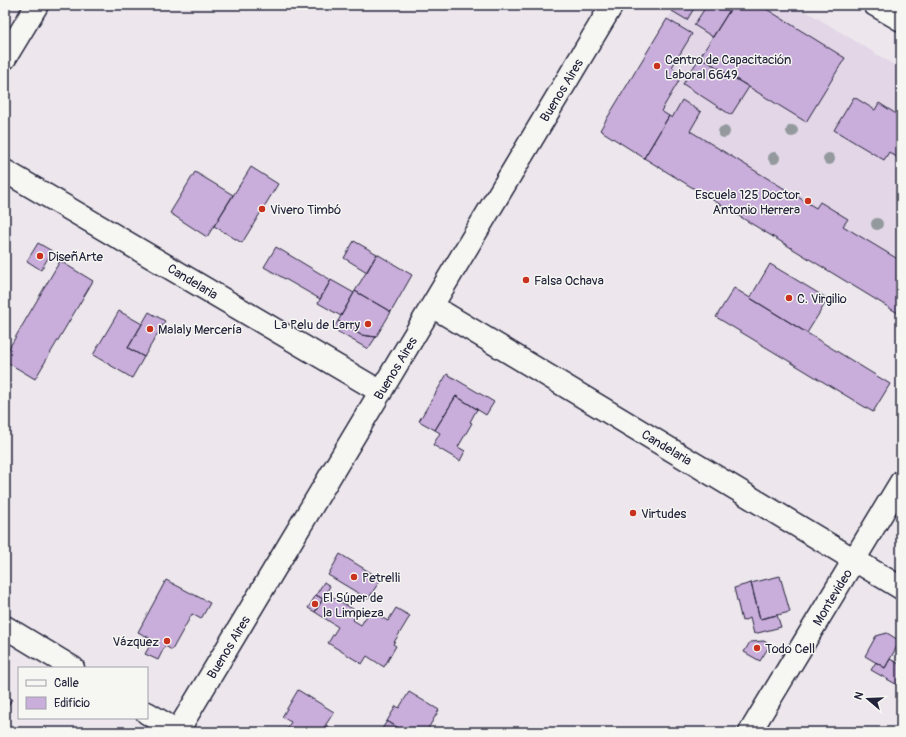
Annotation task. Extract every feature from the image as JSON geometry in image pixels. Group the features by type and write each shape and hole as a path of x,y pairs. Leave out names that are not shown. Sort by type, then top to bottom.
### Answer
{"street":[{"path":"5,58 37,5"},
{"name":"Buenos Aires","path":"178,732 612,5"},
{"path":"875,5 901,20"},
{"name":"Candelaria","path":"5,171 381,392"},
{"name":"Candelaria","path":"432,306 901,588"},
{"name":"Montevideo","path":"750,732 901,482"},
{"path":"5,627 71,667"},
{"path":"148,714 178,732"}],"shaded area":[{"name":"Escuela 125 Doctor Antonio Herrera","path":"676,5 796,5 901,69 901,315 600,130"}],"building":[{"path":"676,5 696,5 687,20 672,11"},
{"path":"707,5 733,5 713,37 694,25"},
{"path":"733,5 760,5 845,58 806,122 700,57"},
{"path":"667,19 692,34 672,67 683,74 661,111 669,116 644,158 600,130"},
{"path":"700,57 749,87 731,115 683,84"},
{"path":"854,97 875,110 879,103 901,117 901,160 889,152 884,160 834,130"},
{"path":"682,100 701,112 690,131 816,208 820,202 848,219 843,226 901,261 901,315 644,158 669,116 672,118"},
{"path":"251,167 278,184 242,243 214,226"},
{"path":"195,172 233,195 207,237 170,213"},
{"path":"354,241 377,254 367,272 344,258"},
{"name":"DiseñArte","path":"38,243 52,251 41,270 27,261"},
{"path":"276,247 331,280 320,299 264,267"},
{"path":"377,254 412,275 391,312 355,291"},
{"path":"60,261 93,281 35,379 5,361 5,355"},
{"name":"C. Virgilio","path":"770,264 828,299 807,333 750,298"},
{"path":"331,280 354,293 341,316 318,303"},
{"path":"734,288 890,384 873,412 716,317"},
{"path":"355,291 391,312 376,337 361,335 338,321"},
{"path":"119,311 142,324 128,348 144,357 132,378 93,355"},
{"path":"149,312 165,321 144,357 128,348"},
{"path":"338,321 361,335 376,337 368,349 333,329"},
{"path":"447,374 494,402 486,415 456,396 435,430 419,421"},
{"path":"456,396 477,409 470,422 472,423 458,447 465,451 460,461 433,445 440,433 435,430"},
{"name":"Petrelli","path":"340,554 381,579 368,599 328,575"},
{"path":"780,576 790,612 760,619 751,583"},
{"path":"166,580 210,603 201,619 192,614 172,650 165,646 158,660 145,654 153,640 138,632"},
{"path":"324,582 330,586 323,599 316,595"},
{"path":"751,583 760,619 777,615 781,627 754,634 750,618 742,621 734,588"},
{"path":"326,593 358,612 353,620 361,625 370,611 388,621 396,608 410,616 393,644 396,646 384,667 367,656 362,664 328,643 338,627 315,612"},
{"name":"El Súper de la Limpieza","path":"316,595 323,599 315,612 308,608"},
{"path":"887,633 900,641 885,668 865,656 876,636"},
{"name":"Todo Cell","path":"764,641 770,645 760,661 744,652 750,642"},
{"path":"890,659 901,665 901,687 871,670 876,662 885,668"},
{"path":"298,690 334,712 321,732 285,732 291,722 282,717"},
{"path":"409,692 439,710 426,732 405,732 387,721 396,706 399,708"},
{"path":"5,695 12,699 5,711"},
{"path":"387,721 405,732 380,732"},
{"path":"326,725 337,732 321,732"}],"place":[{"name":"Centro de Capacitación Laboral 6649","path":"657,66"},
{"name":"Escuela 125 Doctor Antonio Herrera","path":"808,201"},
{"name":"Vivero Timbó","path":"262,209"},
{"name":"DiseñArte","path":"40,256"},
{"name":"Falsa Ochava","path":"526,280"},
{"name":"C. Virgilio","path":"789,298"},
{"name":"La Pelu de Larry","path":"368,324"},
{"name":"Malaly Mercería","path":"150,329"},
{"name":"Virtudes","path":"633,513"},
{"name":"Petrelli","path":"354,577"},
{"name":"El Súper de la Limpieza","path":"315,604"},
{"name":"Vázquez","path":"167,641"},
{"name":"Todo Cell","path":"757,648"}]}
